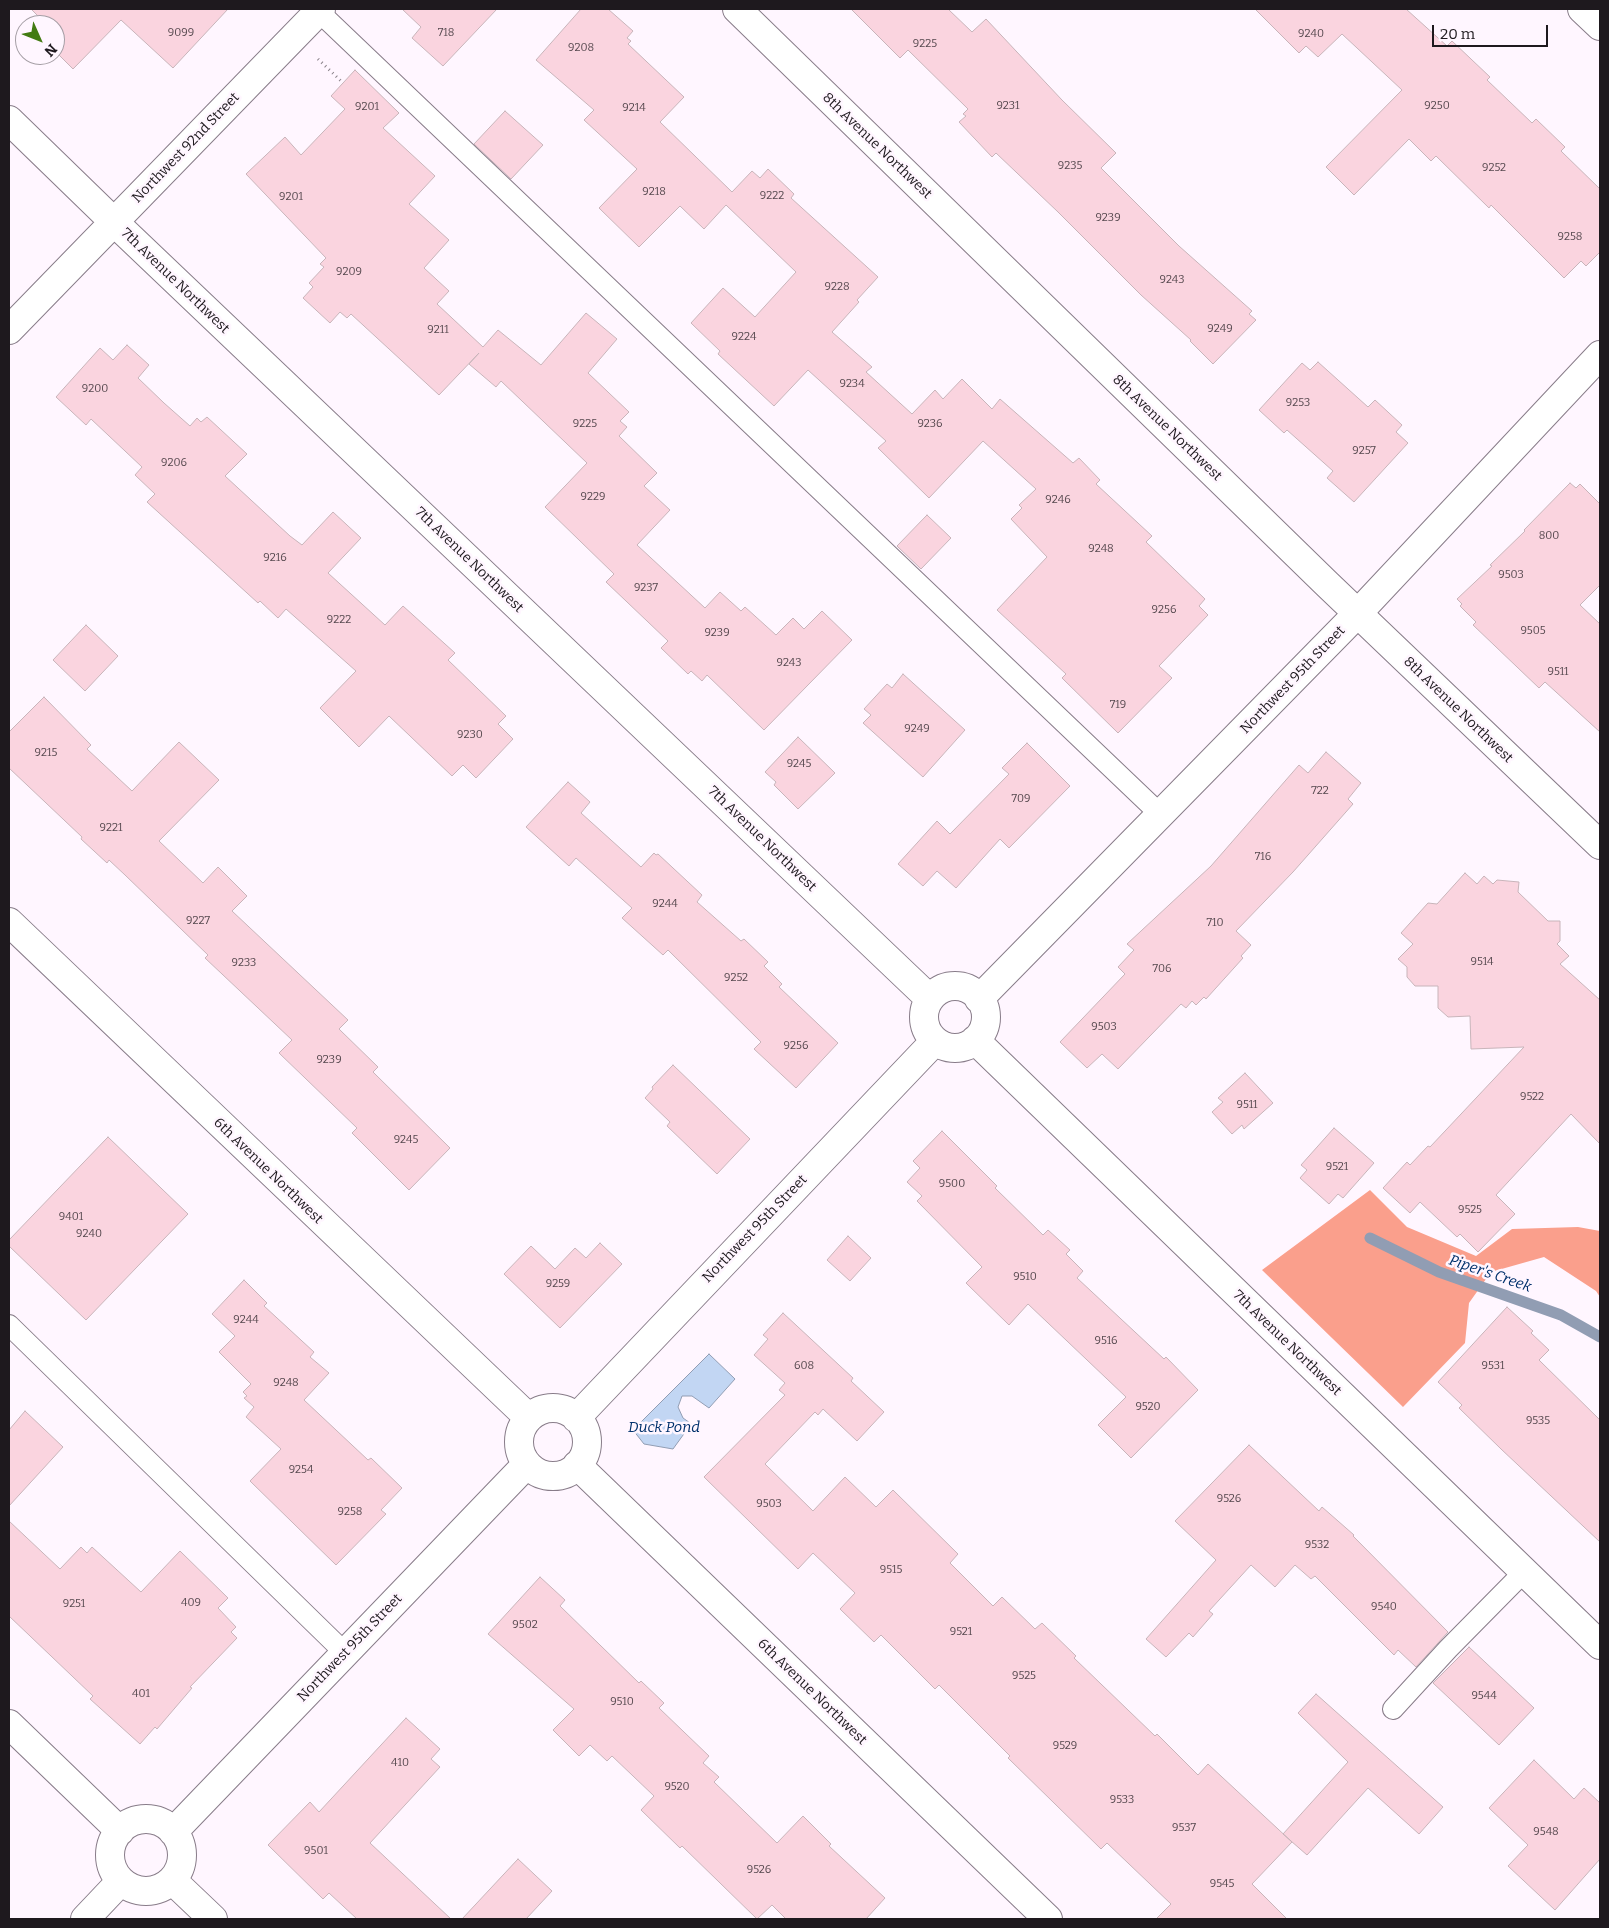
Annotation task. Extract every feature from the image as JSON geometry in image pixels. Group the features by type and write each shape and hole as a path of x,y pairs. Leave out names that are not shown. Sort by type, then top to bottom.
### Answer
{"street":[{"name":"8th Avenue Northwest","path":"736,9 1358,613 1600,845"},
{"path":"1582,9 1600,26"},
{"name":"Northwest 92nd Street","path":"9,330 319,10"},
{"name":"7th Avenue Northwest","path":"9,120 930,999"},
{"name":"Northwest 95th Street","path":"979,999 1358,613 1600,355"},
{"name":"6th Avenue Northwest","path":"9,922 529,1418"},
{"path":"958,986 968,989 979,999 986,1014 985,1024 981,1033 966,1046 946,1047 935,1041 925,1028 925,1008 930,999 947,987 958,986"},
{"name":"7th Avenue Northwest","path":"974,1040 1600,1646"},
{"name":"Northwest 95th Street","path":"576,1418 935,1041"},
{"path":"553,1408 564,1410 576,1418 581,1423 585,1433 586,1444 584,1455 578,1465 569,1472 546,1476 535,1471 527,1464 521,1454 519,1443 520,1432 529,1418 543,1410 553,1408"},
{"name":"Northwest 95th Street","path":"173,1832 527,1464"},
{"name":"6th Avenue Northwest","path":"578,1465 1048,1919"},
{"path":"9,1724 120,1830"},
{"path":"148,1819 159,1822 173,1832 181,1846 182,1858 179,1870 172,1880 162,1887 150,1891 138,1890 121,1881 112,1866 110,1854 112,1843 120,1830 136,1820 148,1819"},
{"path":"172,1880 213,1919"},
{"path":"85,1919 121,1881"}],"lane":[{"path":"319,10 1161,815"},
{"path":"9,1326 346,1653"},
{"path":"1393,1709 1448,1649 1523,1573"}],"path":[{"path":"312,53 341,81"}],"shaded area":[{"path":"1370,1190 1407,1227 1476,1256 1512,1229 1578,1227 1600,1231 1600,1297 1596,1291 1544,1257 1491,1272 1469,1303 1465,1343 1403,1407 1262,1270"}],"water":[{"name":"Duck Pond","path":"709,1354 735,1379 709,1408 692,1396 682,1396 678,1407 683,1418 693,1425 686,1431 673,1449 644,1444 633,1430"}],"building":[{"path":"31,9 228,9 173,68 121,20 73,69 65,61 65,15 37,15"},
{"path":"402,9 497,9 443,66 412,38 421,27"},
{"path":"581,9 608,9 633,31 627,38 631,41 628,44 684,97 660,122 732,192 752,171 760,178 768,169 794,194 791,198 878,277 832,332 872,367 866,372 912,414 935,390 943,399 962,379 992,409 1000,399 1073,463 1079,458 1100,480 1096,484 1152,536 1146,542 1205,599 1199,606 1208,615 1159,666 1172,678 1118,733 1062,678 1066,674 997,610 1047,557 1011,519 1022,508 1019,505 1036,489 983,441 929,498 878,448 886,441 808,370 774,406 718,354 720,351 691,323 723,288 755,317 796,272 726,205 704,229 680,206 639,247 599,208 637,169 584,120 594,110 536,60"},
{"path":"851,9 948,9 972,32 986,19 1062,100 1116,153 1101,168 1179,246 1252,311 1249,314 1256,320 1213,364 1191,340 1141,295 996,153 992,157 959,122 966,116 963,114 968,109 908,50 900,58"},
{"path":"1255,9 1406,9 1447,46 1452,41 1490,77 1487,80 1532,123 1536,119 1565,147 1561,151 1600,189 1600,252 1586,266 1581,261 1564,278 1491,205 1489,208 1436,156 1431,161 1409,139 1354,195 1326,167 1402,90 1342,34 1318,57 1306,46 1299,53"},
{"path":"355,70 399,113 383,128 435,176 409,204 449,240 424,268 449,291 437,304 483,347 498,330 541,365 586,313 617,339 588,373 629,412 620,421 627,427 619,436 657,473 644,486 670,510 637,545 705,608 720,592 741,611 745,607 776,635 793,618 804,629 822,611 852,640 764,730 707,675 702,681 691,671 688,674 661,648 668,641 606,582 614,574 545,507 587,463 501,381 496,387 469,364 479,353 439,395 351,314 347,318 340,312 330,323 303,298 313,287 309,283 324,267 320,264 326,258 246,174 285,137 301,155 345,109 331,96"},
{"path":"505,111 543,145 511,179 474,144"},
{"path":"127,345 149,365 138,378 164,403 190,426 197,418 201,422 207,417 247,454 225,476 290,536 302,545 333,512 361,538 328,573 385,625 403,606 455,653 448,660 506,716 498,724 513,739 476,778 463,765 452,776 389,716 359,747 320,708 356,671 286,609 278,618 260,601 258,603 147,502 155,494 135,475 142,467 91,419 86,425 56,397 100,348 113,360"},
{"path":"1318,362 1368,407 1375,400 1402,425 1396,432 1408,443 1354,502 1327,478 1333,471 1287,430 1284,433 1259,410 1302,363 1310,370"},
{"path":"1570,483 1576,488 1580,484 1600,504 1600,585 1580,605 1600,624 1600,732 1545,682 1539,688 1473,625 1476,622 1460,606 1462,604 1457,599 1492,566 1490,565"},
{"path":"927,515 951,538 921,569 897,546"},
{"path":"86,625 118,656 85,691 53,660"},
{"path":"903,674 965,730 923,777 863,723 871,715 864,709 887,684 892,688"},
{"path":"44,697 91,745 87,749 132,791 179,742 219,780 159,841 203,883 218,867 247,896 232,911 348,1020 339,1029 378,1067 373,1072 450,1148 409,1190 352,1133 357,1128 279,1053 292,1040 205,958 208,955 125,875 109,860 107,863 9,768 9,732"},
{"path":"798,737 835,773 798,809 774,785 776,782 765,772"},
{"path":"1027,743 1070,786 1009,848 1000,839 956,888 937,871 923,886 898,864 937,821 950,834 1009,774 1002,768"},
{"path":"1326,752 1361,783 1348,799 1353,804 1293,872 1236,931 1251,945 1241,956 1243,958 1206,999 1204,997 1196,1005 1192,1001 1186,1008 1181,1004 1118,1069 1102,1054 1087,1068 1060,1042 1125,974 1118,967 1134,950 1127,944 1211,866 1299,765 1308,773"},
{"path":"568,782 590,802 581,813 641,867 654,853 658,854 702,895 697,902 741,941 744,939 768,962 764,966 782,984 779,987 838,1043 796,1088 754,1049 761,1042 668,950 663,955 622,918 632,908 576,858 569,866 526,827"},
{"path":"1465,873 1477,884 1484,876 1493,884 1497,880 1519,882 1518,892 1548,921 1560,921 1560,941 1557,944 1569,956 1560,964 1600,1000 1600,1144 1571,1114 1496,1195 1515,1214 1478,1252 1460,1234 1457,1237 1420,1202 1410,1213 1383,1188 1407,1162 1410,1165 1428,1146 1430,1147 1524,1047 1471,1049 1470,1016 1448,1017 1438,1008 1438,986 1415,986 1407,977 1407,967 1398,959 1413,944 1401,933 1428,903 1437,904"},
{"path":"673,1065 750,1139 717,1174 667,1126 670,1122 645,1098 653,1089 652,1087"},
{"path":"1245,1073 1273,1103 1244,1129 1242,1125 1232,1134 1212,1112 1223,1102 1218,1098"},
{"path":"1334,1128 1374,1163 1343,1198 1338,1194 1329,1204 1300,1178 1307,1170 1301,1165"},
{"path":"942,1131 997,1186 995,1188 1043,1235 1048,1230 1070,1250 1066,1254 1083,1271 1077,1278 1164,1359 1166,1357 1198,1390 1131,1458 1098,1425 1126,1397 1028,1304 1009,1325 966,1283 982,1267 917,1201 922,1196 907,1182 920,1168 913,1161"},
{"path":"108,1137 188,1214 86,1320 9,1246 9,1240"},
{"path":"848,1236 871,1258 850,1281 827,1260"},
{"path":"600,1243 622,1264 560,1328 504,1274 531,1246 555,1269 575,1248 586,1258"},
{"path":"244,1280 267,1303 264,1306 314,1352 310,1357 329,1373 304,1400 368,1460 371,1458 402,1488 381,1510 386,1514 336,1565 250,1481 281,1449 246,1417 254,1407 244,1398 247,1396 243,1392 251,1384 219,1352 235,1336 212,1314"},
{"path":"1507,1307 1533,1331 1531,1333 1549,1350 1539,1360 1600,1420 1600,1542 1459,1408 1462,1405 1438,1382"},
{"path":"783,1313 853,1378 851,1381 884,1412 857,1441 823,1409 818,1415 815,1412 765,1464 813,1511 845,1477 876,1507 893,1490 958,1554 950,1563 993,1606 1002,1597 1035,1629 1042,1623 1076,1656 1074,1658 1155,1736 1157,1734 1198,1775 1208,1764 1292,1842 1252,1884 1287,1919 1156,1919 1171,1904 1107,1843 1101,1849 1008,1758 1010,1756 939,1685 935,1689 881,1635 874,1642 840,1609 855,1593 813,1553 798,1569 704,1477 785,1395 779,1390 785,1383 754,1355 768,1339 763,1335"},
{"path":"25,1411 63,1447 9,1506 9,1430"},
{"path":"1249,1445 1319,1511 1322,1507 1354,1535 1448,1632 1416,1667 1398,1650 1394,1655 1315,1576 1311,1579 1295,1565 1275,1587 1251,1565 1209,1611 1213,1614 1193,1637 1189,1633 1166,1657 1146,1639 1216,1560 1175,1521"},
{"path":"9,1521 60,1569 81,1547 87,1553 92,1547 141,1592 180,1551 228,1598 218,1608 236,1627 231,1632 237,1638 190,1687 192,1688 157,1729 155,1727 140,1744 90,1699 93,1696 9,1616"},
{"path":"540,1577 565,1600 560,1606 639,1683 641,1681 664,1703 659,1708 709,1756 703,1763 719,1777 714,1782 777,1843 803,1816 831,1844 829,1846 885,1898 866,1919 786,1919 772,1905 757,1919 682,1846 680,1848 641,1810 654,1796 612,1756 607,1761 590,1745 579,1756 553,1730 574,1709 488,1634"},
{"path":"1469,1647 1534,1708 1499,1745 1433,1683"},
{"path":"1316,1694 1443,1807 1419,1834 1368,1788 1307,1855 1283,1834 1348,1762 1298,1713"},
{"path":"406,1718 440,1749 431,1759 440,1767 370,1843 451,1919 357,1919 329,1893 323,1899 268,1845 310,1802 319,1812"},
{"path":"1534,1760 1574,1799 1584,1788 1600,1803 1600,1859 1555,1910 1508,1866 1528,1845 1489,1808"},
{"path":"518,1859 552,1891 526,1919 462,1919"}],"waterway":[{"name":"Piper's Creek","path":"1370,1238 1439,1272 1561,1315 1600,1337"}]}
